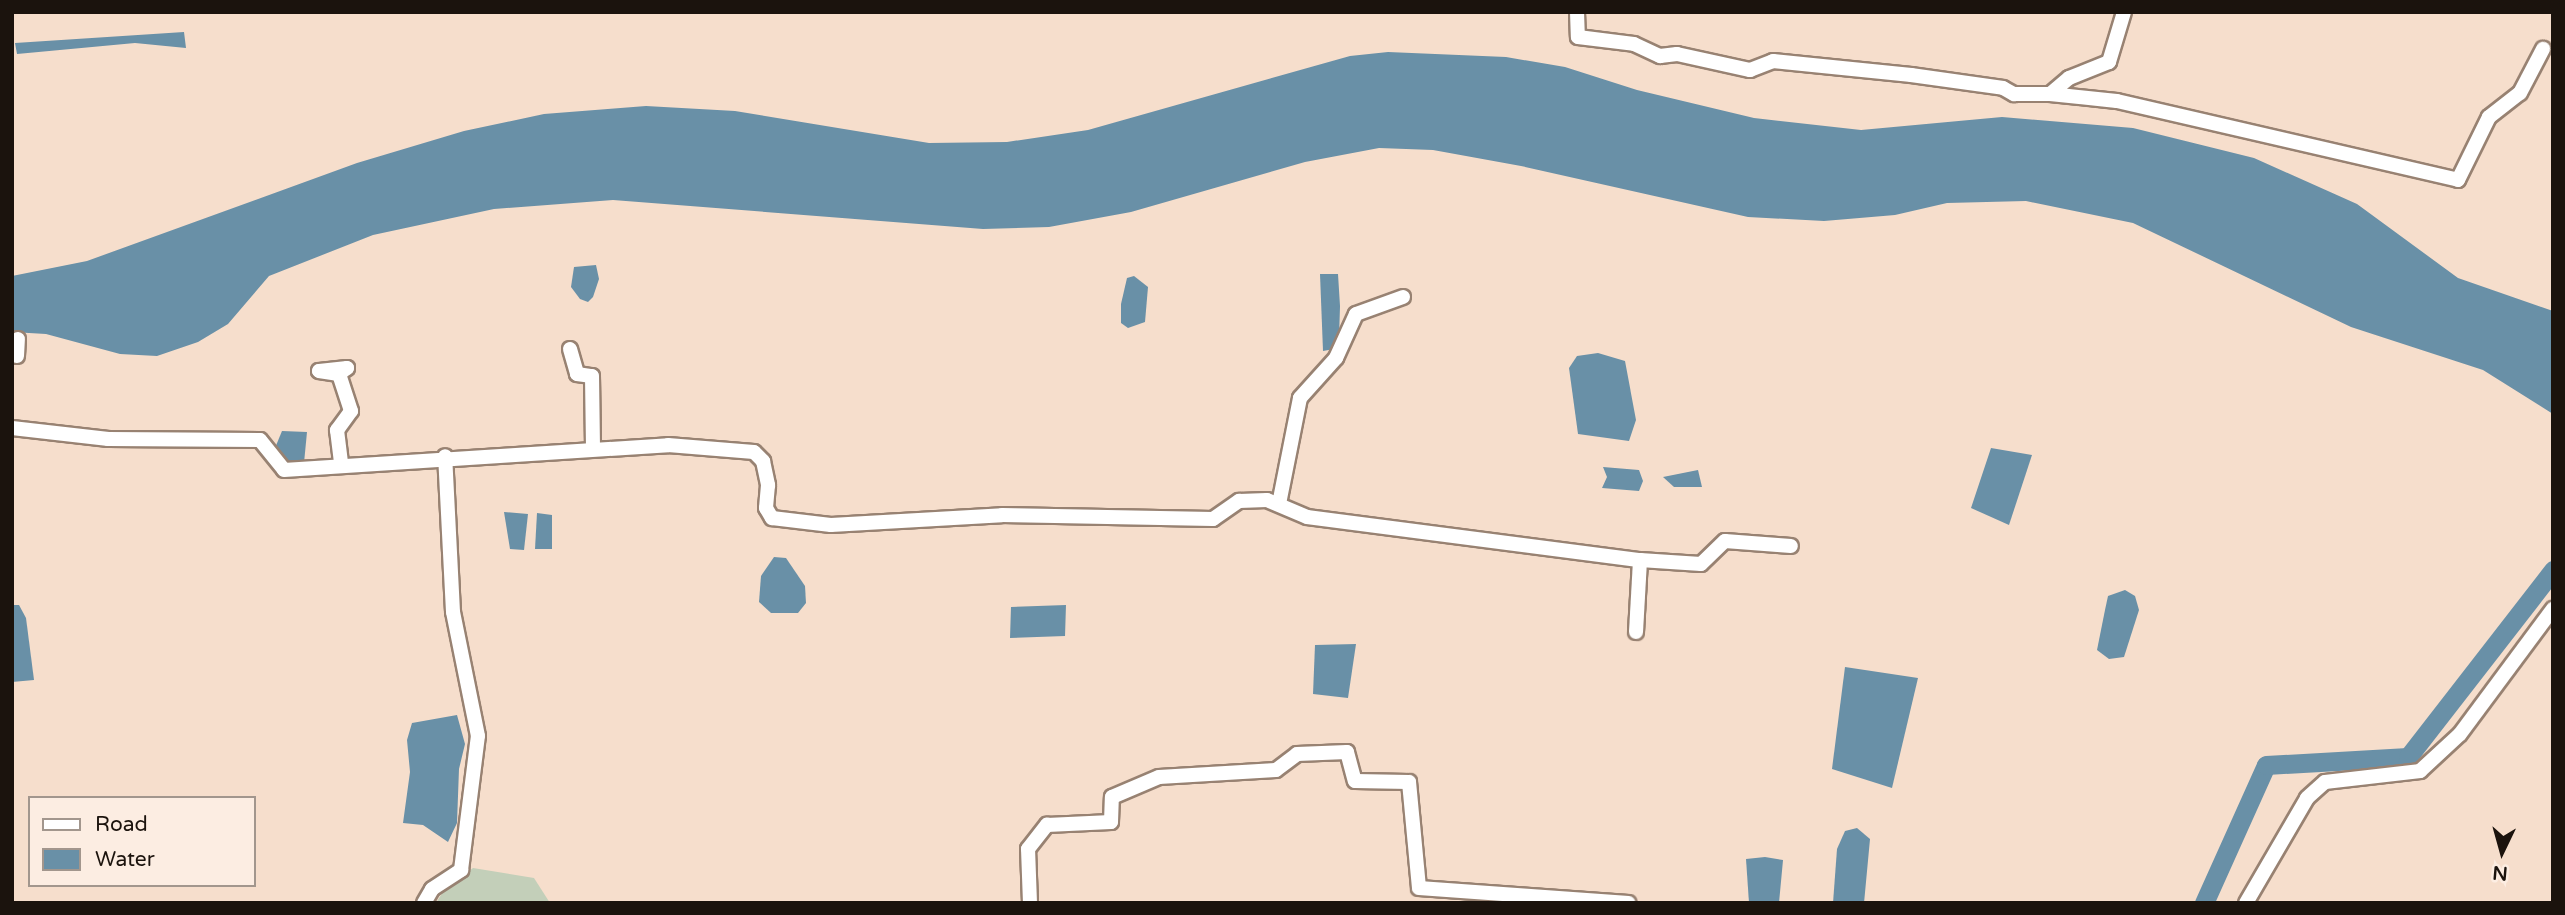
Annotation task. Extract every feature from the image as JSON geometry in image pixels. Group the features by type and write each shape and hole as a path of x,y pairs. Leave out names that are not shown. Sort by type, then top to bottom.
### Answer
{"street":[{"path":"1577,12 1578,37 1634,44 1660,56 1676,54 1750,70 1773,61 1924,77 2003,88 2014,94 2050,94 2118,101 2458,180 2489,117 2520,93 2543,49"},
{"path":"2050,94 2069,78 2109,62 2124,12"},
{"path":"1279,504 1300,398 1336,358 1356,314 1403,297"},
{"path":"17,356 18,339"},
{"path":"570,349 577,374 592,376 593,448"},
{"path":"339,374 351,411 337,430 341,465"},
{"path":"12,428 108,439 208,434 260,440 284,470 445,456 668,445 754,452 763,461 768,485 766,509 772,518 831,526 1002,514 1213,519 1239,501 1279,504 1307,517 1640,560 1701,564 1725,541 1791,546"},
{"path":"424,903 432,889 461,870 478,736 453,612 445,456"},
{"path":"1636,632 1640,560"},
{"path":"2246,903 2316,790 2325,782 2420,771 2460,733 2553,609"},
{"path":"1030,903 1028,849 1047,825 1111,822 1112,797 1159,777 1276,770 1297,754 1347,752 1355,780 1409,782 1419,888 1517,901 1628,903"}],"green space":[{"path":"473,868 534,878 550,903 436,903 444,890"}],"water":[{"path":"184,32 186,48 135,43 17,54 15,43"},
{"path":"1388,52 1506,57 1565,67 1637,90 1754,118 1861,130 2002,117 2133,128 2254,158 2357,204 2458,278 2553,311 2553,414 2483,370 2351,327 2133,223 2026,201 1947,203 1895,215 1824,221 1748,217 1521,166 1433,150 1379,148 1305,162 1131,212 1049,227 983,229 613,200 494,209 373,235 269,276 228,324 198,342 157,356 120,354 46,334 12,332 12,276 87,261 357,163 464,131 544,114 646,106 735,111 929,143 1007,142 1088,130 1350,56"},
{"path":"596,265 599,279 593,297 588,302 580,299 571,287 574,267"},
{"path":"1320,274 1338,274 1340,306 1339,339 1334,349 1323,351"},
{"path":"1134,276 1148,287 1145,322 1128,328 1121,323 1121,304 1127,278"},
{"path":"1598,353 1625,361 1636,420 1629,441 1578,434 1569,368 1577,356"},
{"path":"282,431 307,432 304,463 287,465 275,448"},
{"path":"1991,448 2032,455 2009,525 1971,508"},
{"path":"1603,467 1639,470 1643,481 1639,491 1602,488 1607,477"},
{"path":"1698,470 1702,487 1674,487 1663,477"},
{"path":"504,512 528,514 524,550 510,549"},
{"path":"537,513 552,515 552,549 535,549"},
{"path":"774,557 786,558 805,586 806,603 798,613 771,613 759,602 761,576"},
{"path":"2125,590 2135,596 2139,610 2124,657 2109,659 2097,650 2108,596"},
{"path":"12,605 19,605 26,618 34,680 12,682"},
{"path":"1066,605 1065,636 1010,638 1011,607"},
{"path":"1356,644 1348,698 1313,694 1315,645"},
{"path":"1845,667 1918,678 1892,788 1832,769"},
{"path":"457,715 465,744 459,769 457,823 448,842 423,825 403,823 410,772 407,740 412,723"},
{"path":"1857,828 1870,839 1864,903 1833,903 1837,849 1845,831"},
{"path":"1765,857 1783,860 1779,903 1749,903 1746,859"}],"waterway":[{"path":"2204,903 2266,765 2408,757 2553,570"}]}
